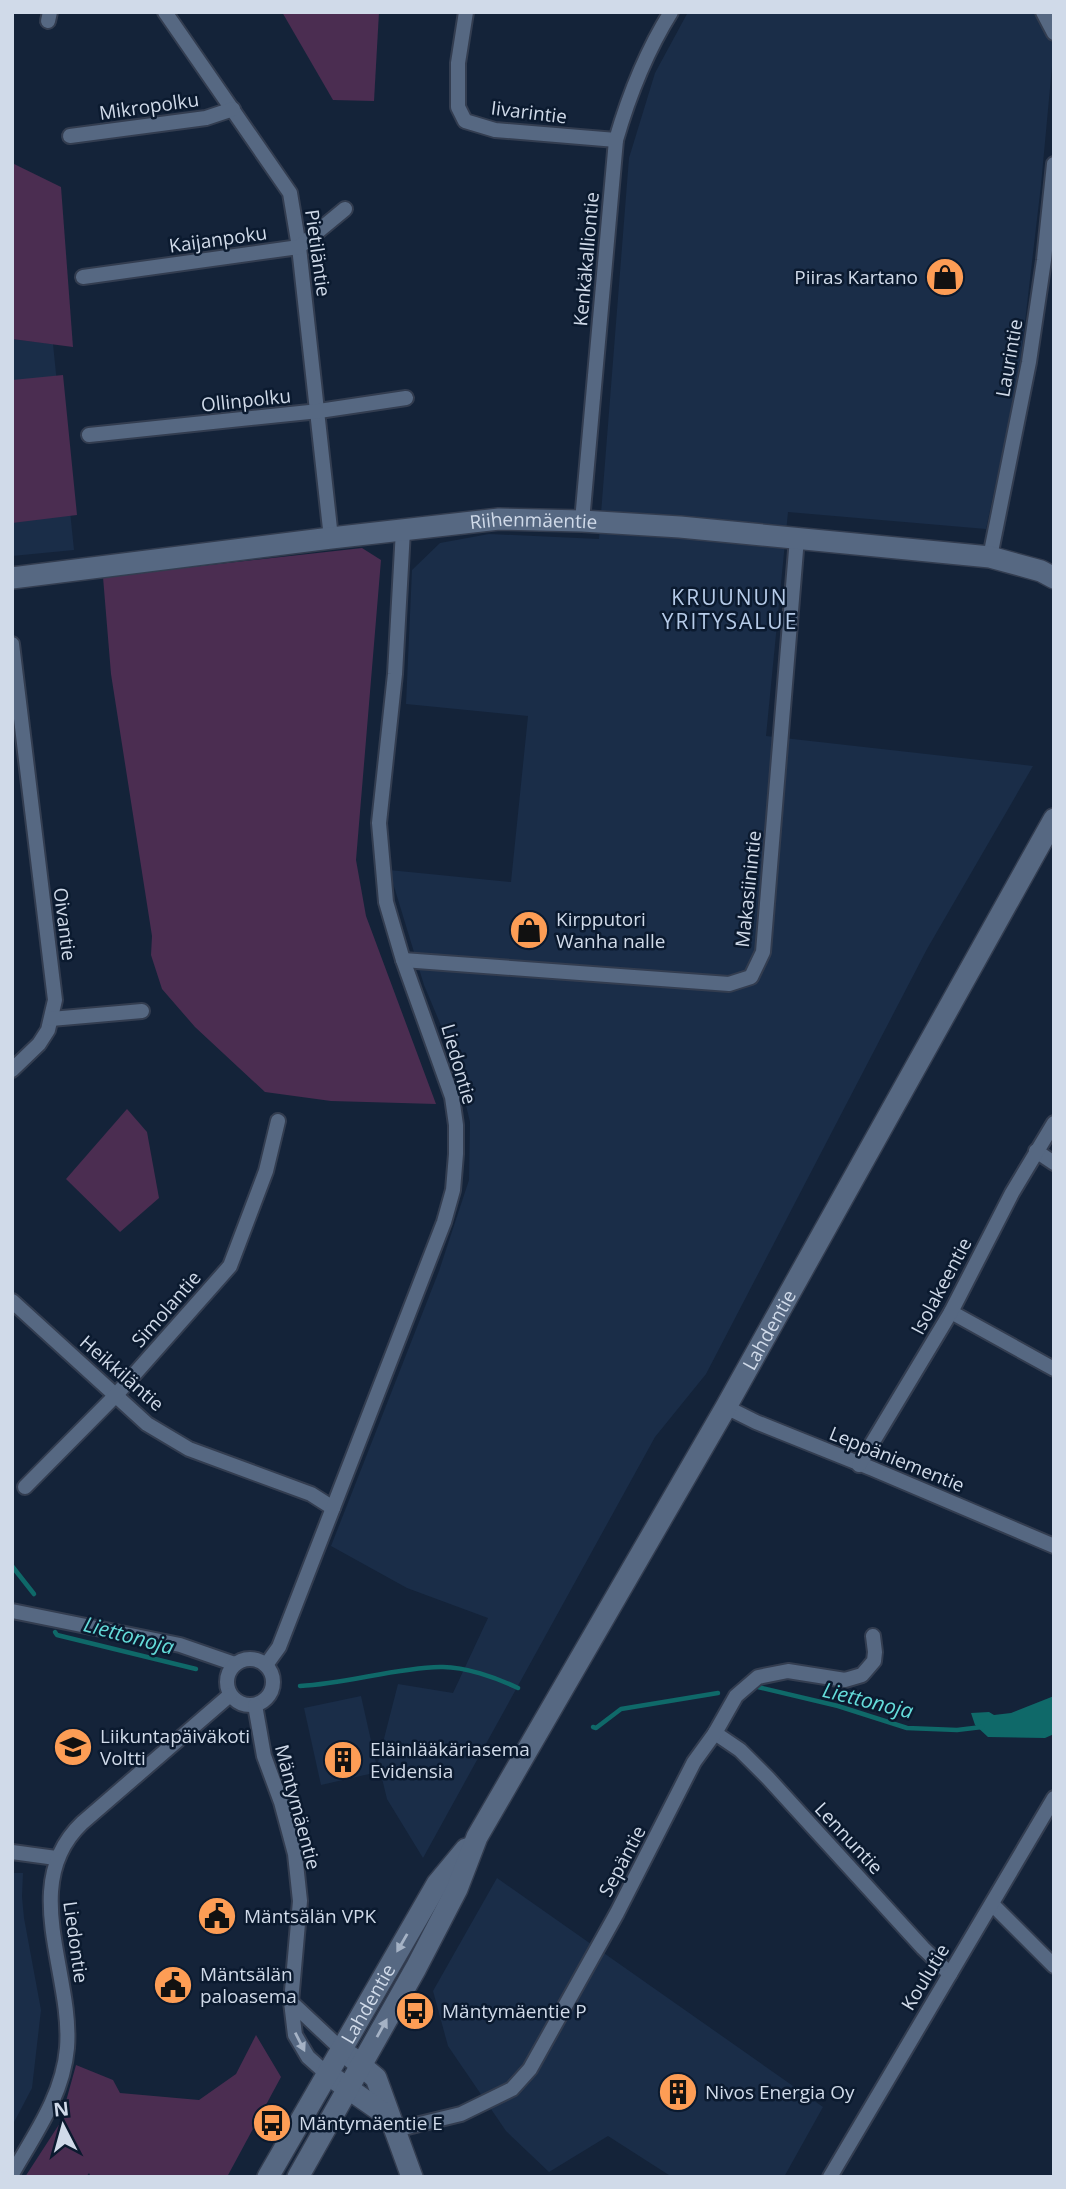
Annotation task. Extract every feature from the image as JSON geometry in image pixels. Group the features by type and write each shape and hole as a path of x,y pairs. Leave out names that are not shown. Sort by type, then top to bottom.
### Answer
{"main road":[{"name":"Riihenmäentie","path":"12,578 499,519 582,521 990,557 1041,571 1054,578"},
{"name":"Lahdentie","path":"298,2177 457,1889 477,1837 726,1408 1054,819"},
{"name":"Lahdentie","path":"268,2177 437,1884 477,1837"},
{"path":"341,2049 376,2078 412,2177"},
{"path":"327,2074 349,2087 392,2124"}],"street":[{"name":"Pietiläntie","path":"164,12 290,193 319,411 331,538"},
{"name":"Iivarintie","path":"466,12 458,63 458,107 465,121 495,130 616,140"},
{"name":"Kenkäkalliontie","path":"582,521 616,140 628,100 657,35 671,12"},
{"path":"1043,12 1054,33"},
{"name":"Mikropolku","path":"70,136 206,118 233,109"},
{"name":"Laurintie","path":"990,557 1030,362 1054,164"},
{"path":"299,247 345,209"},
{"name":"Kaijanpoku","path":"83,277 299,247"},
{"name":"Ollinpolku","path":"89,435 319,411 406,398"},
{"name":"Liedontie","path":"266,1665 279,1647 444,1223 453,1190 456,1125 452,1097 420,1001 403,960 386,902 379,823 396,674 403,530"},
{"name":"Makasiinintie","path":"403,960 729,984 751,977 763,952 797,538"},
{"name":"Oivantie","path":"12,644 16,706 55,1000 48,1030 39,1044 12,1070"},
{"path":"51,1019 142,1011"},
{"name":"Simolantie","path":"25,1487 116,1395 230,1266 266,1171 278,1121"},
{"name":"Isolakeentie","path":"859,1465 951,1312 1054,1123"},
{"path":"1036,1152 1054,1163"},
{"name":"Heikkiläntie","path":"12,1301 147,1423 189,1449 311,1494 333,1507"},
{"path":"951,1312 1054,1369"},
{"name":"Leppäniementie","path":"726,1408 1054,1546"},
{"path":"12,1611 180,1645 235,1664"},
{"name":"Sepäntie","path":"392,2124 461,2114 512,2089 530,2070 617,1913 694,1762 736,1696 758,1677 788,1671 845,1680 862,1675 874,1661 873,1636"},
{"path":"247,1658 266,1665 273,1685 267,1697 255,1705 242,1704 230,1695 227,1675 235,1664 247,1658"},
{"name":"Liedontie","path":"12,2174 54,2101 63,2075 67,2049 65,1999 49,1902 57,1858 71,1834 82,1823 230,1695"},
{"name":"Mäntymäentie","path":"255,1705 264,1756 281,1802 295,1854 298,1878 300,1901 292,2002 295,2035 308,2057 327,2074"},
{"name":"Lennuntie","path":"715,1732 768,1778 950,1974"},
{"name":"Koulutie","path":"830,2177 1054,1798"},
{"path":"12,1852 57,1858"},
{"path":"992,1904 1054,1966"},
{"path":"292,2002 341,2049"}],"shaded area":[{"path":"282,12 379,12 374,101 333,100"},
{"path":"688,12 1054,12 1054,45 1041,185 1019,373 986,529 788,512 766,736 1033,766 927,949 706,1374 655,1437 423,1858 387,1799 378,1762 398,1684 453,1693 488,1618 407,1588 331,1546 439,1271 469,1180 470,1122 455,1059 424,985 389,870 511,882 528,716 406,704 412,570 440,543 489,534 599,539 629,158 655,73"},
{"path":"12,163 61,187 73,347 12,339"},
{"path":"12,339 53,344 74,550 12,556"},
{"path":"63,375 77,515 12,523 12,380"},
{"path":"362,548 381,560 356,860 366,916 436,1104 331,1101 265,1092 195,1027 162,989 151,955 152,936 111,674 103,577"},
{"path":"127,1109 147,1132 159,1198 120,1232 66,1179"},
{"path":"361,1696 378,1772 321,1785 304,1708"},
{"path":"1054,1696 1054,1734 1045,1738 988,1737 975,1725 971,1713 1011,1713"},
{"path":"12,1873 23,1873 24,1918 41,2010 32,2088 12,2126"},
{"path":"497,1878 823,2107 784,2177 672,2177 608,2136 549,2172 506,2131 448,2046 433,1991"},
{"path":"256,2035 281,2077 227,2177 91,2177 89,2173 86,2177 25,2177 60,2123 76,2065 113,2080 120,2093 199,2100 236,2074"}],"waterway":[{"name":"Liettonoja","path":"12,1566 34,1594"},
{"name":"Liettonoja","path":"55,1632 57,1635 196,1669"},
{"name":"Liettonoja","path":"300,1686 440,1667 480,1673 518,1688"},
{"name":"Liettonoja","path":"758,1687 838,1706 907,1728 957,1730 982,1727"},
{"name":"Liettonoja","path":"593,1727 596,1728 621,1709 718,1693"}],"place":[{"name":"Piiras Kartano","path":"945,277"},
{"name":"Kirpputori Wanha nalle","path":"529,930"},
{"name":"Liikuntapäiväkoti Voltti","path":"73,1747"},
{"name":"Eläinlääkäriasema Evidensia","path":"343,1760"},
{"name":"Mäntsälän VPK","path":"217,1916"},
{"name":"Mäntsälän paloasema","path":"173,1985"},
{"name":"Mäntymäentie P","path":"415,2011"},
{"name":"Nivos Energia Oy","path":"678,2092"},
{"name":"Mäntymäentie E","path":"272,2123"}],"district":[{"name":"KRUUNUN YRITYSALUE","path":"730,609"}]}
